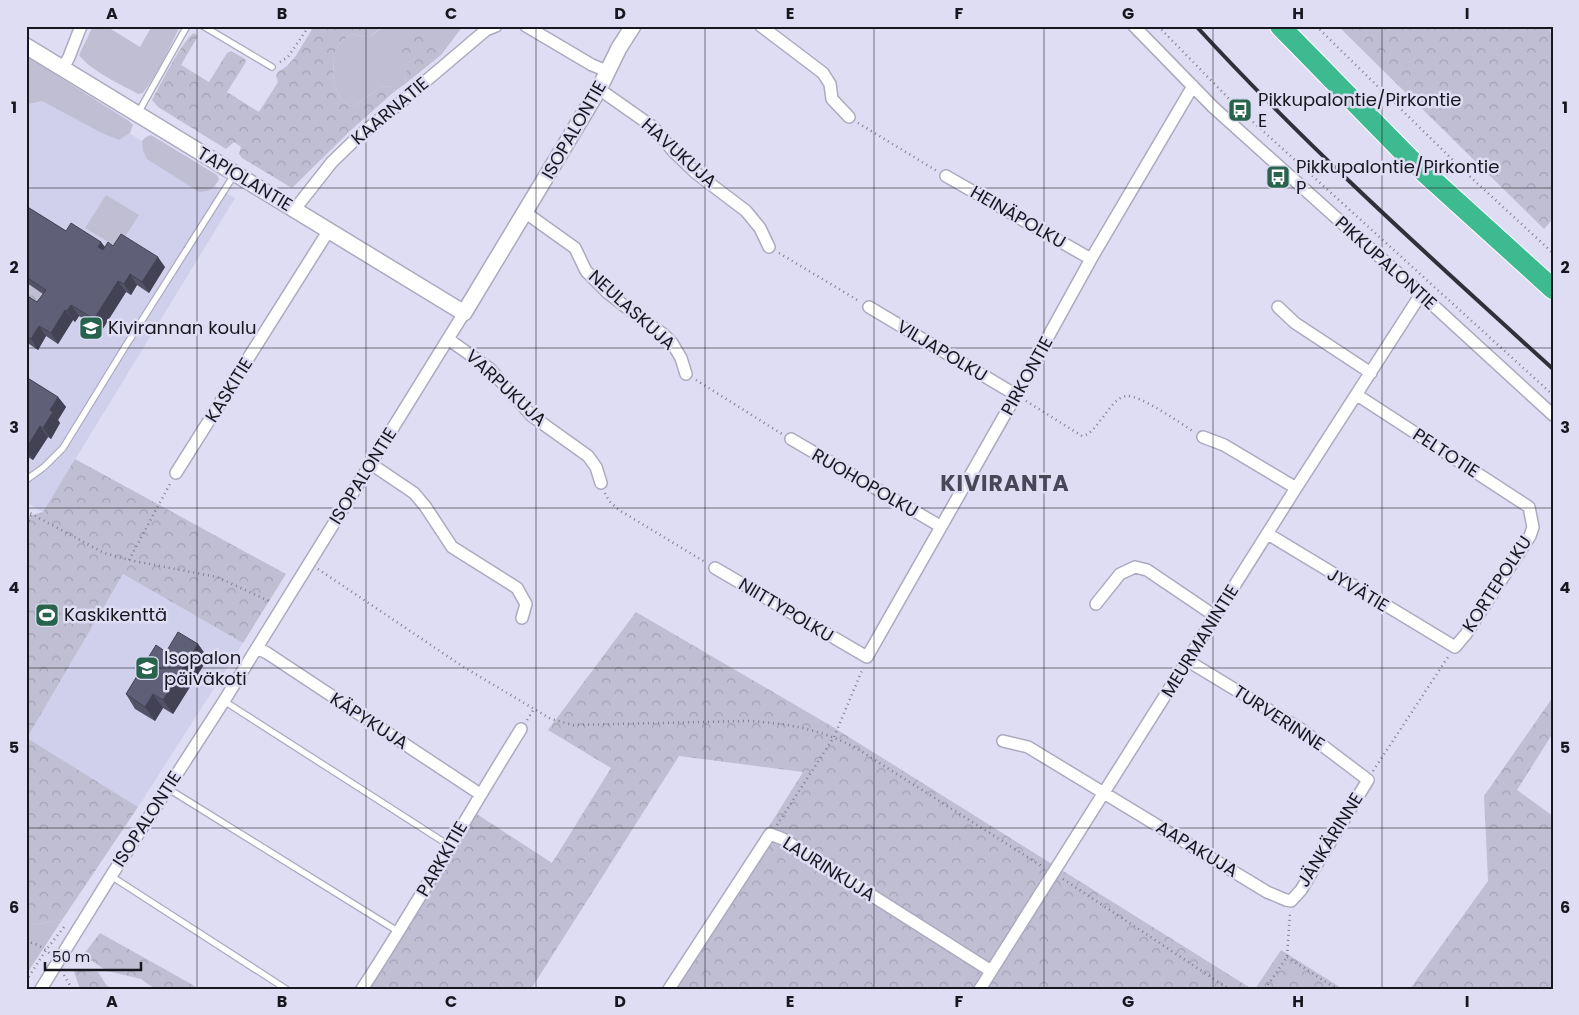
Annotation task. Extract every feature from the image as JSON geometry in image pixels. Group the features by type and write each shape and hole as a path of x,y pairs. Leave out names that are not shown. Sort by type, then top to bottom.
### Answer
{"highway":[{"path":"1280,26 1414,163 1553,289"}],"street":[{"path":"63,68 81,26"},
{"name":"KAARNATIE","path":"295,209 332,162 361,134 486,30 496,26"},
{"path":"526,26 592,65 607,71"},
{"name":"ISOPALONTIE","path":"41,989 110,876 224,701 526,213 599,89 632,26"},
{"path":"761,26 823,73 830,84 832,99 849,117"},
{"name":"PIKKUPALONTIE","path":"1134,26 1235,127 1553,415"},
{"name":"TAPIOLANTIE","path":"26,46 464,314"},
{"name":"PIRKONTIE","path":"862,654 940,526 1016,395 1091,259 1192,86"},
{"name":"HAVUKUJA","path":"599,89 653,127 674,152 696,173 746,211 760,228 769,247"},
{"name":"HEINÄPOLKU","path":"946,176 1091,259"},
{"name":"NEULASKUJA","path":"526,213 575,248 586,271 608,293 672,342 681,358 686,374"},
{"name":"KASKITIE","path":"176,473 329,230"},
{"name":"MEURMANINTIE","path":"980,989 1296,488 1421,294"},
{"name":"VILJAPOLKU","path":"869,307 1016,395"},
{"path":"1278,307 1295,323 1371,373"},
{"name":"VARPUKUJA","path":"448,339 490,369 532,416 588,456 596,468 602,483"},
{"name":"PELTOTIE","path":"1357,395 1529,507 1531,513"},
{"path":"1203,437 1224,445 1296,488"},
{"name":"RUOHOPOLKU","path":"790,439 940,526"},
{"path":"371,464 414,493 425,506 452,547 517,588 526,604 522,618"},
{"name":"KORTEPOLKU","path":"1452,646 1466,634 1530,536 1533,527 1531,513"},
{"name":"JYVÄTIE","path":"1268,534 1452,646"},
{"path":"1096,604 1120,574 1135,567 1147,570 1215,616"},
{"name":"NIITTYPOLKU","path":"715,568 862,654"},
{"name":"KÄPYKUJA","path":"257,648 480,794"},
{"name":"TURVERINNE","path":"1188,661 1302,730 1368,780"},
{"name":"PARKKITIE","path":"362,989 399,932 480,794 521,729"},
{"name":"AAPAKUJA","path":"1004,741 1028,748 1268,892 1286,900 1292,900"},
{"name":"JÄNKÄRINNE","path":"1292,900 1301,890 1368,780"},
{"name":"LAURINKUJA","path":"670,989 770,834 783,839 992,970"}],"lane":[{"path":"138,113 187,26"},
{"path":"203,26 272,67"},
{"path":"26,480 44,467 63,448 235,173"},
{"path":"224,701 450,846"},
{"path":"167,788 399,932"},
{"path":"110,876 286,989"}],"path":[{"path":"272,67 288,57 309,26"},
{"path":"1158,26 1240,110 1553,395"},
{"path":"1316,26 1458,166 1553,254"},
{"path":"849,117 946,176"},
{"path":"769,247 869,307"},
{"path":"686,374 790,439"},
{"path":"1016,395 1082,436 1092,430 1114,402 1124,396 1130,396 1145,401 1203,437"},
{"path":"128,560 176,473"},
{"path":"602,483 609,500 619,510 715,568"},
{"path":"26,511 104,553 128,560 217,577 281,608"},
{"path":"26,525 32,514"},
{"path":"309,562 462,666 551,719 562,723 573,725 773,722 800,726 834,737 856,748 1053,873 1229,989"},
{"path":"1368,780 1452,646"},
{"path":"770,834 834,737 862,654"},
{"path":"1265,989 1286,957 1292,900"},
{"path":"26,981 68,921"},
{"path":"26,942 46,950 57,962"},
{"path":"1286,957 1337,989"}],"shaded area":[{"name":"Kivirannan koulu","path":"26,70 235,198 43,512 26,502"},
{"name":"Isopalon päiväkoti","path":"123,574 243,643 138,807 27,738"}],"green space":[{"path":"93,26 106,26 140,47 152,26 177,26 178,30 153,78 143,93 138,94 98,72 79,55"},
{"path":"314,26 381,26 369,37 351,34 340,42 333,57 334,85 342,101 353,107 381,87 389,86 395,91 350,131 292,188 242,158 239,154 241,147 234,142 226,149 158,107 152,100 178,53 194,33 198,36 181,65 209,82 227,53 231,51 245,59 246,62 227,92 259,112 278,82 276,76 278,72 295,57"},
{"path":"381,26 463,26 441,55 437,46 392,44 406,61 405,84 395,91 389,86 381,87 353,107 342,101 334,85 333,57 340,42 351,34 369,37 380,29"},
{"path":"1338,26 1551,26 1550,32 1553,35 1553,219 1544,229"},
{"path":"421,32 437,46 441,55 405,84 406,62 401,53 391,45 407,35"},
{"path":"26,59 31,59 129,121 133,125 130,133 119,140 42,101 28,104 26,108"},
{"path":"151,135 217,175 219,179 216,185 209,190 199,192 147,159 143,151 142,141"},
{"path":"106,195 139,215 124,238 115,246 85,228"},
{"path":"27,283 53,300 45,313 26,301"},
{"path":"75,459 286,574 243,643 123,574 27,738 138,807 62,920 26,926 26,517 43,512"},
{"path":"636,612 833,727 1252,989 667,989 803,772 679,756 531,989 355,989 466,807 552,863 611,768 548,730"},
{"path":"1553,697 1553,733 1517,790 1553,816 1553,989 1410,989 1488,881 1484,796"},
{"path":"62,920 26,975 26,926"},
{"path":"100,933 200,989 155,989 141,979 107,971 83,955"},
{"path":"1281,950 1343,989 1255,989"},
{"path":"73,969 98,972 107,986 118,989 80,989"}],"building":[{"path":"26,206 66,231 71,223 101,242 98,247 103,250 108,242 113,246 121,234 158,257 142,282 130,274 124,284 118,281 94,319 71,305 67,311 65,310 51,333 39,326 31,339 26,336 26,295 37,302 46,290 26,277"},
{"path":"26,377 58,397 50,410 53,412 43,428 40,426 26,449"},
{"path":"178,632 198,644 163,700 153,694 145,707 126,694 156,645 166,652"}],"railway":[{"path":"1196,26 1326,159 1553,369"}],"place":[{"name":"Pikkupalontie/Pirkontie E","path":"1240,110"},
{"name":"Pikkupalontie/Pirkontie P","path":"1278,177"},
{"name":"Kivirannan koulu","path":"91,328"},
{"name":"Kaskikenttä","path":"47,615"},
{"name":"Isopalon päiväkoti","path":"147,668"}],"district":[{"name":"KIVIRANTA","path":"1005,483"}]}
